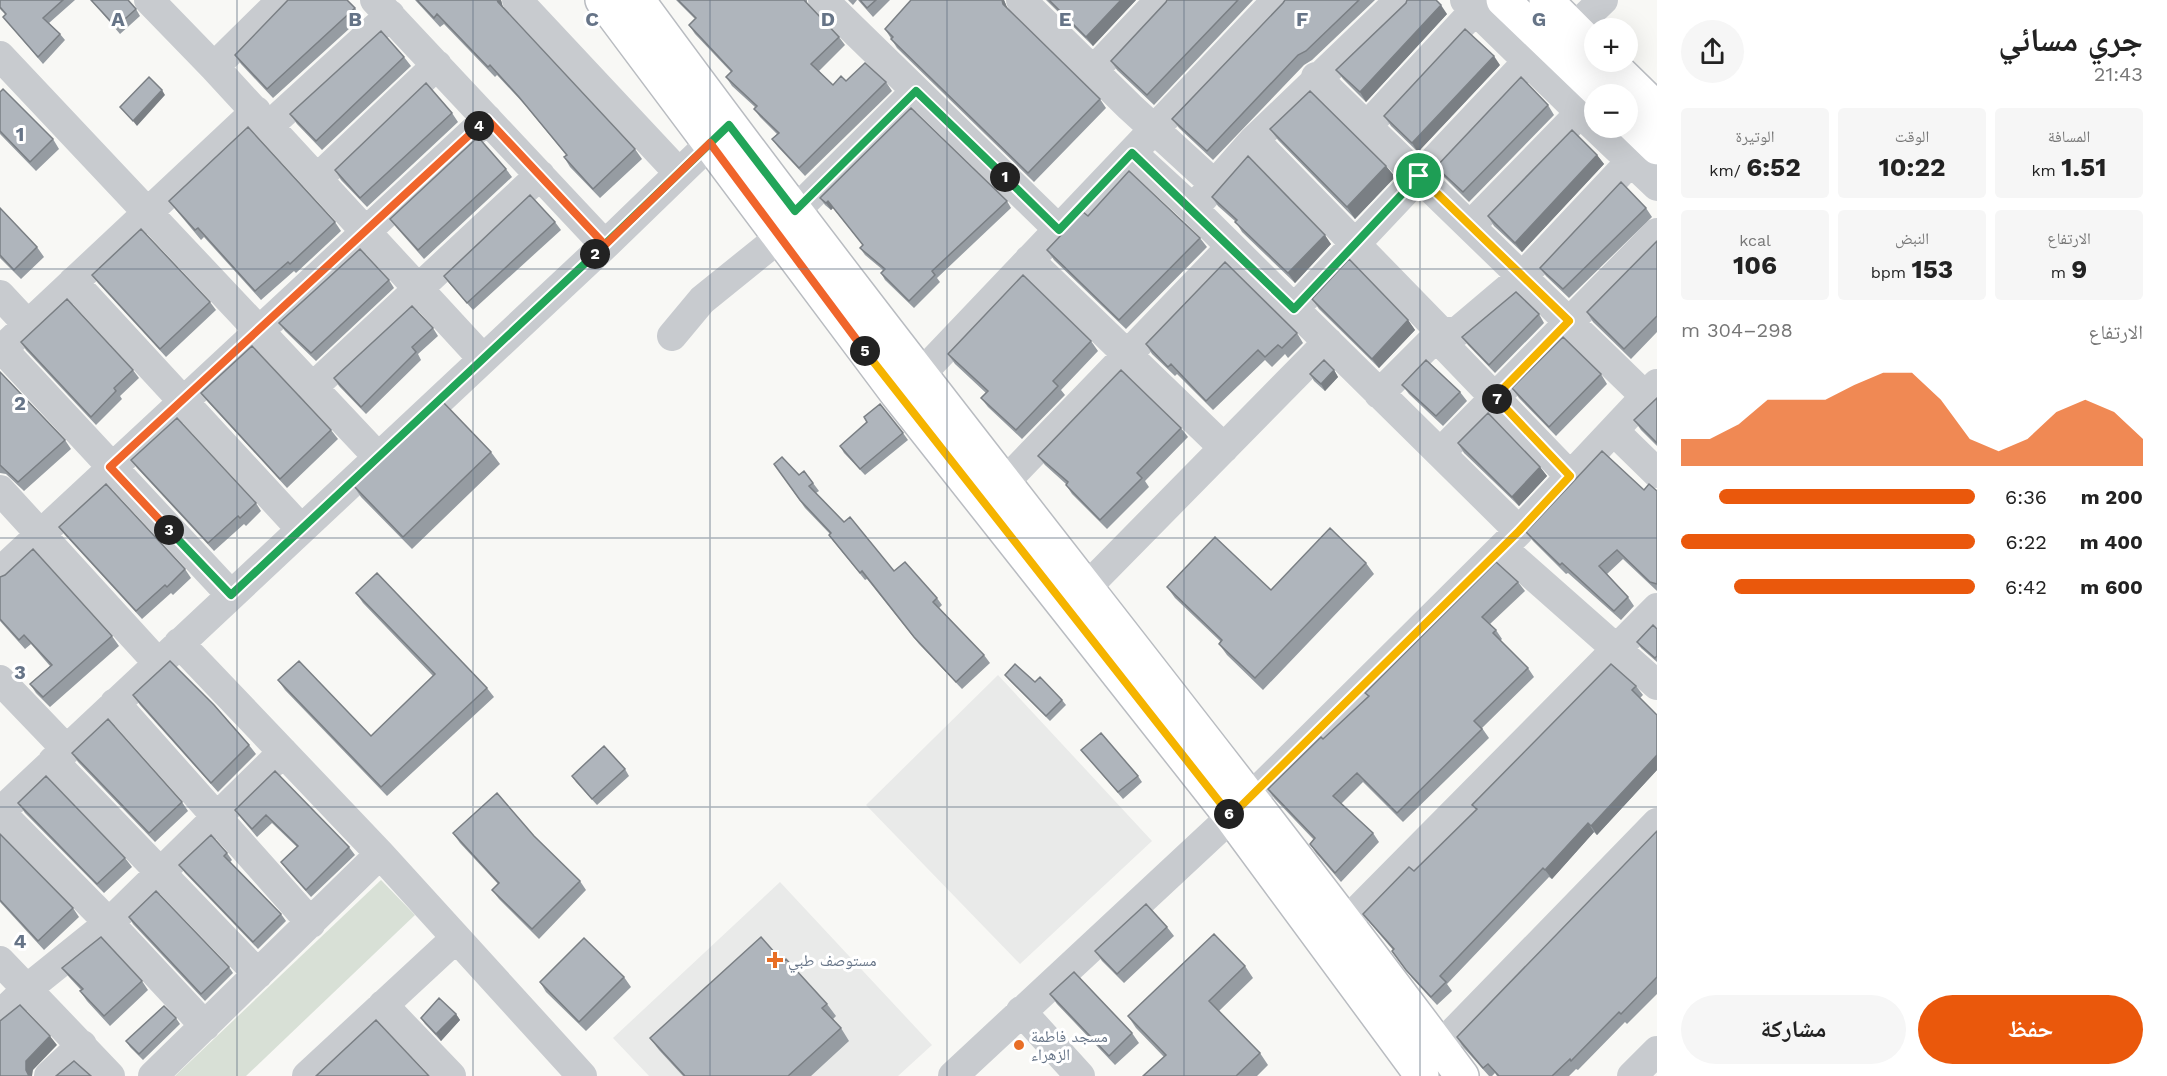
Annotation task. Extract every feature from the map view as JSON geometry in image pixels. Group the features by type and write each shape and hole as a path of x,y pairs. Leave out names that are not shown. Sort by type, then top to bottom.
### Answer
{"main road":[{"path":"602,0 719,134 908,384 1241,806 1345,923 1462,1076"},
{"path":"638,0 719,134"},
{"path":"1546,0 1584,38"},
{"path":"1481,3 1584,106"},
{"path":"1618,72 1657,109"},
{"path":"1636,138 1644,154"},
{"path":"908,384 1004,484 1086,588 1241,806 1422,1076"}],"street":[{"path":"149,0 263,118 483,359"},
{"path":"214,67 282,0"},
{"path":"517,0 678,172"},
{"path":"823,0 1059,230"},
{"path":"1093,71 1160,0"},
{"path":"908,384 1059,230 1277,0"},
{"path":"1192,209 1254,140 1316,77 1400,0"},
{"path":"1594,18 1603,0"},
{"path":"1027,2 1093,71 1214,184"},
{"path":"1367,126 1481,3 1528,61 1584,108"},
{"path":"231,595 1,350 73,282 147,214 263,118 382,8 605,245"},
{"path":"0,56 378,457"},
{"path":"1294,309 1528,61"},
{"path":"318,178 437,65"},
{"path":"953,1076 1241,806 1511,540 1651,390 1569,321 1316,77"},
{"path":"672,336 702,300 788,224 916,91"},
{"path":"0,572 110,467 487,119"},
{"path":"1470,226 1584,123"},
{"path":"205,1026 110,923 0,812 605,245 719,134"},
{"path":"1623,138 1644,154 1657,186"},
{"path":"1254,140 1441,332 1444,345 1570,476"},
{"path":"1132,153 1440,453 1511,540 1615,648 1657,685"},
{"path":"1380,394 1441,332 1457,332 1522,277 1644,154"},
{"path":"312,388 540,175"},
{"path":"1440,453 1657,232"},
{"path":"1004,484 1230,248"},
{"path":"1029,260 1224,448"},
{"path":"73,282 301,529"},
{"path":"0,295 28,325"},
{"path":"1086,588 1328,342"},
{"path":"1614,431 1657,473"},
{"path":"0,490 40,534 168,653 283,752 380,854 582,1076"},
{"path":"1345,923 1657,608"},
{"path":"0,680 60,755 162,872 258,974"},
{"path":"115,704 311,923"},
{"path":"0,1015 27,989 110,923 283,752"},
{"path":"1440,1046 1657,823"},
{"path":"153,1076 380,854"},
{"path":"308,1076 456,938"},
{"path":"0,961 110,1076"},
{"path":"383,1005 448,1075"},
{"path":"1021,1011 1080,1076"},
{"path":"49,1076 82,1045"}],"shaded area":[{"path":"998,675 1152,841 1020,964 866,805"},
{"path":"381,880 415,915 246,1076 175,1076"},
{"name":"مستوصف طبي","path":"780,882 932,1045 898,1076 649,1076 613,1038"}],"building":[{"path":"0,0 63,0 43,18 60,34 38,57 3,17 6,14 0,7"},
{"path":"91,0 128,0 136,9 116,27"},
{"path":"288,0 347,0 355,8 267,89 235,55"},
{"path":"417,0 497,0 635,149 593,189 564,157 567,155 519,97 490,65 488,67 437,14 434,18"},
{"path":"678,0 804,0 839,37 811,64 833,85 841,76 846,81 865,63 886,82 799,168 772,139 779,133 754,109 757,106 726,77 732,71 689,25 696,18"},
{"path":"860,0 876,0 867,8"},
{"path":"911,0 1002,0 1003,4 1100,99 1028,173 891,39 893,37 885,29"},
{"path":"1049,0 1121,0 1086,37"},
{"path":"1167,0 1238,0 1147,95 1111,61"},
{"path":"1285,0 1359,0 1306,51 1298,55 1207,151 1172,119"},
{"path":"1407,0 1436,0 1441,5 1360,92 1336,70"},
{"path":"1465,29 1494,56 1412,143 1384,116"},
{"path":"381,31 404,57 316,141 290,114"},
{"path":"149,77 162,90 133,121 120,107"},
{"path":"1521,77 1548,105 1463,192 1436,167"},
{"path":"426,83 452,113 360,198 335,170"},
{"path":"3,89 53,139 30,162 0,131 0,92"},
{"path":"1310,91 1386,166 1347,207 1270,129"},
{"path":"911,108 1007,201 932,271 935,275 909,301 881,273 885,269 860,248 863,245 828,201 826,203 820,198"},
{"path":"248,127 335,222 290,264 288,262 255,291 198,228 195,230 169,201"},
{"path":"1572,130 1597,155 1515,243 1488,216"},
{"path":"478,137 506,169 418,250 390,219"},
{"path":"1248,156 1325,235 1288,273 1212,197"},
{"path":"1129,171 1200,238 1119,320 1047,250 1083,212 1088,216"},
{"path":"1621,182 1646,208 1563,289 1540,268"},
{"path":"530,195 555,222 467,303 444,276"},
{"path":"0,208 37,247 14,270 0,255"},
{"path":"141,229 210,302 160,349 92,275"},
{"path":"1657,241 1657,316 1624,349 1587,312"},
{"path":"360,249 389,280 311,353 279,323"},
{"path":"1349,259 1408,320 1372,359 1312,299"},
{"path":"1225,262 1297,333 1282,348 1278,345 1265,357 1258,350 1206,401 1171,364 1168,367 1146,344"},
{"path":"1023,275 1091,341 1053,381 1058,386 1016,430 981,398 988,391 948,354"},
{"path":"1516,292 1539,314 1489,365 1462,337"},
{"path":"67,299 133,370 114,388 116,391 91,417 21,342"},
{"path":"412,306 433,328 412,347 416,352 361,407 334,378"},
{"path":"1563,337 1601,374 1549,427 1512,388"},
{"path":"252,346 331,430 280,479 201,393"},
{"path":"1324,360 1334,370 1321,384 1310,374"},
{"path":"1426,360 1460,392 1436,416 1402,385"},
{"path":"1121,370 1181,428 1137,473 1142,478 1100,520 1066,485 1068,482 1038,456"},
{"path":"0,372 65,440 18,482 0,465"},
{"path":"1657,398 1657,443 1634,420"},
{"path":"442,401 491,452 403,537 353,485"},
{"path":"880,404 903,433 860,469 840,446 867,422 864,417"},
{"path":"1488,413 1540,467 1512,497 1458,443"},
{"path":"177,418 256,503 208,543 131,460"},
{"path":"1602,451 1644,490 1649,484 1657,491 1657,584 1650,582 1617,550 1599,566 1628,597 1614,611 1562,563 1560,565 1526,532"},
{"path":"782,457 799,475 804,471 813,483 809,486 844,522 850,517 894,571 905,562 937,598 933,602 984,655 956,682 914,637 862,571 860,573 829,535 831,533 800,500 774,464"},
{"path":"106,484 185,569 167,587 165,585 136,611 59,527"},
{"path":"1330,528 1366,563 1255,678 1219,644 1222,640 1167,587 1215,537 1271,590"},
{"path":"33,549 112,636 43,697 30,684 52,665 24,635 19,640 0,619 0,577"},
{"path":"1496,562 1518,582 1482,617 1496,630 1493,633 1528,668 1474,721 1482,729 1397,813 1357,773 1333,796 1373,833 1335,873 1310,844 1315,838 1268,789 1321,737 1323,739 1369,696 1365,693"},
{"path":"377,573 487,688 381,787 278,680 299,661 371,736 435,674 356,593"},
{"path":"1653,625 1657,629 1657,656 1655,658 1637,642"},
{"path":"170,661 214,705 249,745 211,783 133,695"},
{"path":"1015,664 1035,682 1040,677 1062,700 1046,716 1005,675"},
{"path":"1611,664 1636,686 1632,690 1657,715 1657,755 1591,826 1588,823 1440,976 1446,982 1431,997 1406,970 1392,951 1394,949 1363,914 1409,867 1414,871 1477,809 1472,805"},
{"path":"108,719 182,802 149,833 72,753"},
{"path":"1101,733 1138,776 1118,792 1081,750"},
{"path":"604,746 625,769 592,799 572,776"},
{"path":"275,771 349,847 306,890 281,862 298,846 266,815 252,829 235,810"},
{"path":"46,776 125,858 97,884 18,803"},
{"path":"497,793 534,836 580,881 532,929 492,890 499,883 453,833"},
{"path":"1657,831 1657,977 1621,1014 1619,1012 1571,1061 1570,1059 1552,1076 1499,1076 1488,1064 1483,1068 1457,1037"},
{"path":"0,834 73,908 38,941 0,900"},
{"path":"211,835 227,853 224,856 281,914 253,942 179,865"},
{"path":"156,891 229,967 201,994 129,917"},
{"path":"1146,904 1167,927 1117,974 1095,951"},
{"path":"1214,934 1245,966 1209,1001 1260,1053 1236,1076 1143,1076 1166,1055 1128,1016"},
{"path":"101,937 142,981 104,1016 80,991 83,989 62,968"},
{"path":"761,937 783,962 786,959 827,1004 822,1008 841,1028 788,1076 685,1076 650,1038"},
{"path":"584,938 624,977 579,1022 540,982"},
{"path":"1074,972 1132,1033 1109,1056 1050,994"},
{"path":"439,998 456,1014 436,1034 421,1018"},
{"path":"20,1005 50,1036 26,1061 29,1076 0,1076 0,1021"},
{"path":"164,1006 176,1018 139,1054 126,1041"},
{"path":"376,1020 429,1076 316,1076"},
{"path":"74,1061 91,1076 56,1076"}],"place":[{"name":"مستوصف طبي","path":"775,960"},
{"name":"مسجد فاطمة الزهراء","path":"1019,1045"}],"route":[{"path":"1419,176 1294,309 1132,153 1059,230 916,91 795,211 729,125 678,172 605,245 231,595 110,467 487,119 605,245 710,143 897,394 1231,816 1519,531 1570,476 1495,397 1569,321 1419,176"}]}
